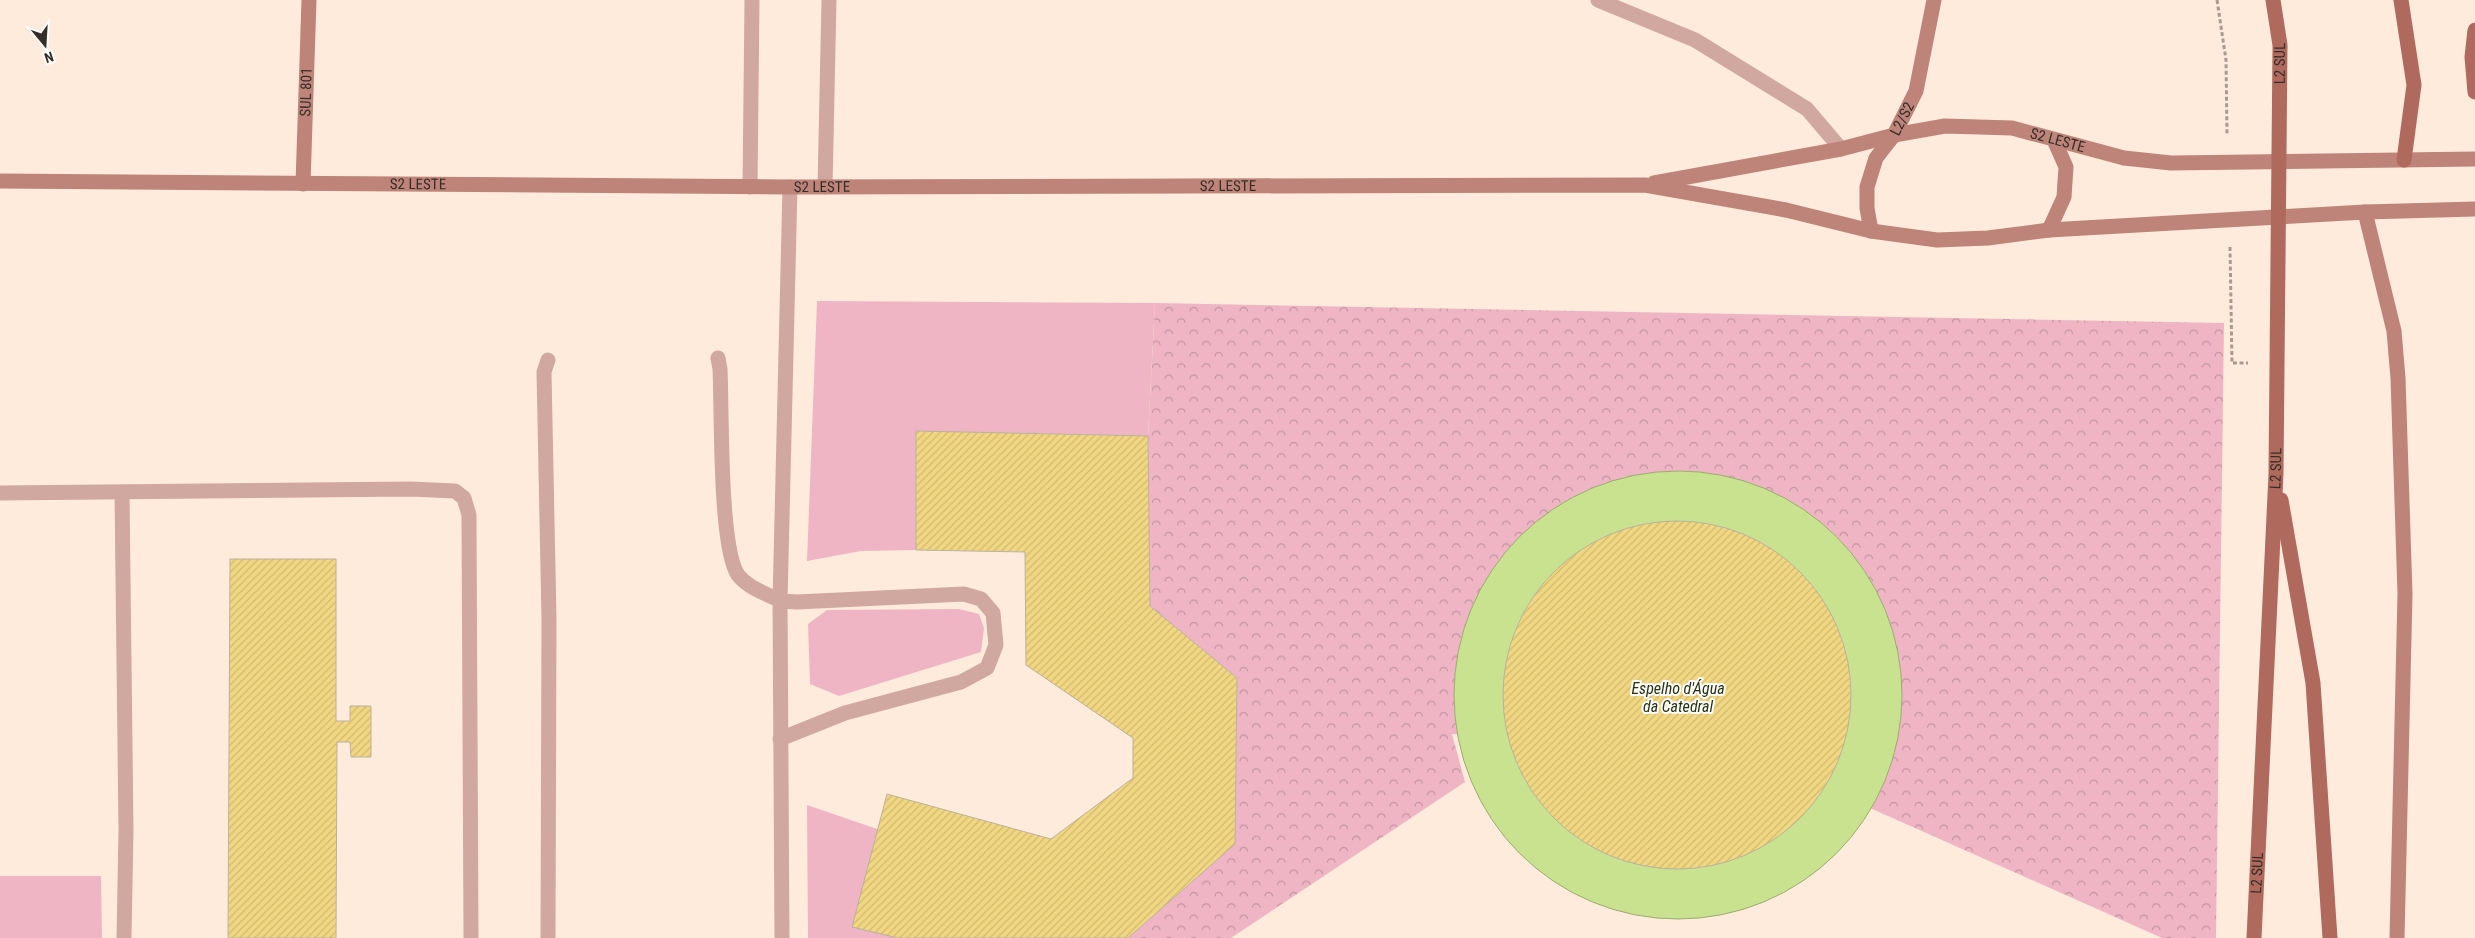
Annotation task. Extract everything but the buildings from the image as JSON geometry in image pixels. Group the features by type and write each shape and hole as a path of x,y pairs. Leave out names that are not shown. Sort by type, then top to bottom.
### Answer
{"main road":[{"name":"SUL 801","path":"303,184 309,0"},
{"name":"L2/S2","path":"1871,231 1867,208 1867,186 1876,158 1894,135 1916,92 1934,0"},
{"path":"2401,0 2414,85 2404,160"},
{"name":"L2 SUL","path":"2254,938 2276,474 2280,45 2274,5"},
{"path":"2475,30 2472,57 2475,92"},
{"name":"S2 LESTE","path":"0,181 750,187 1645,184 1841,149 1894,135 1945,126 2012,128 2124,158 2171,163 2475,160"},
{"path":"2049,230 2064,197 2066,167 2054,140"},
{"name":"S2 LESTE","path":"1645,184 1786,210 1871,231 1937,240 1988,238 2049,230 2365,212 2475,209"},
{"path":"2365,212 2394,331 2398,378 2405,594 2397,938"},
{"path":"2276,474 2312,683 2330,938"}],"street":[{"path":"750,187 752,0"},
{"path":"825,187 829,0"},
{"path":"1598,0 1694,40 1807,110 1841,149"},
{"path":"782,938 780,600 790,187"},
{"path":"718,358 720,369 725,520 732,564 746,584 780,600 797,602 964,594 981,599 993,613 996,645 987,668 962,682 845,713 780,739"},
{"path":"548,360 544,372 548,619 548,938"},
{"path":"0,493 411,489 455,491 464,498 469,515 471,938"},
{"path":"122,493 126,830 124,938"}],"path":[{"path":"2217,0 2226,60"}],"green space":[{"path":"817,301 1155,303 1148,436 916,431 916,550 861,551 807,561"},
{"path":"1155,303 2224,323 2216,938 2162,938 1870,808 1889,771 1452,734 1465,782 1231,938 1128,938 1235,843 1237,678 1150,606 1148,436"},
{"path":"959,609 979,614 984,628 981,652 839,696 810,684 808,624 827,610"},
{"path":"807,805 880,830 898,938 808,938"},
{"path":"0,876 101,876 102,938 0,938"}],"water":[{"name":"Espelho d'Água da Catedral","path":"1678,471 1722,475 1764,488 1784,497 1803,509 1837,536 1864,570 1876,589 1885,609 1898,651 1902,695 1898,739 1885,781 1876,801 1864,820 1837,854 1803,881 1784,893 1764,902 1722,915 1678,919 1634,915 1592,902 1572,893 1553,881 1519,854 1492,820 1480,801 1471,781 1458,739 1454,695 1458,651 1471,609 1480,589 1492,570 1519,536 1553,509 1572,497 1592,488 1634,475"}]}
